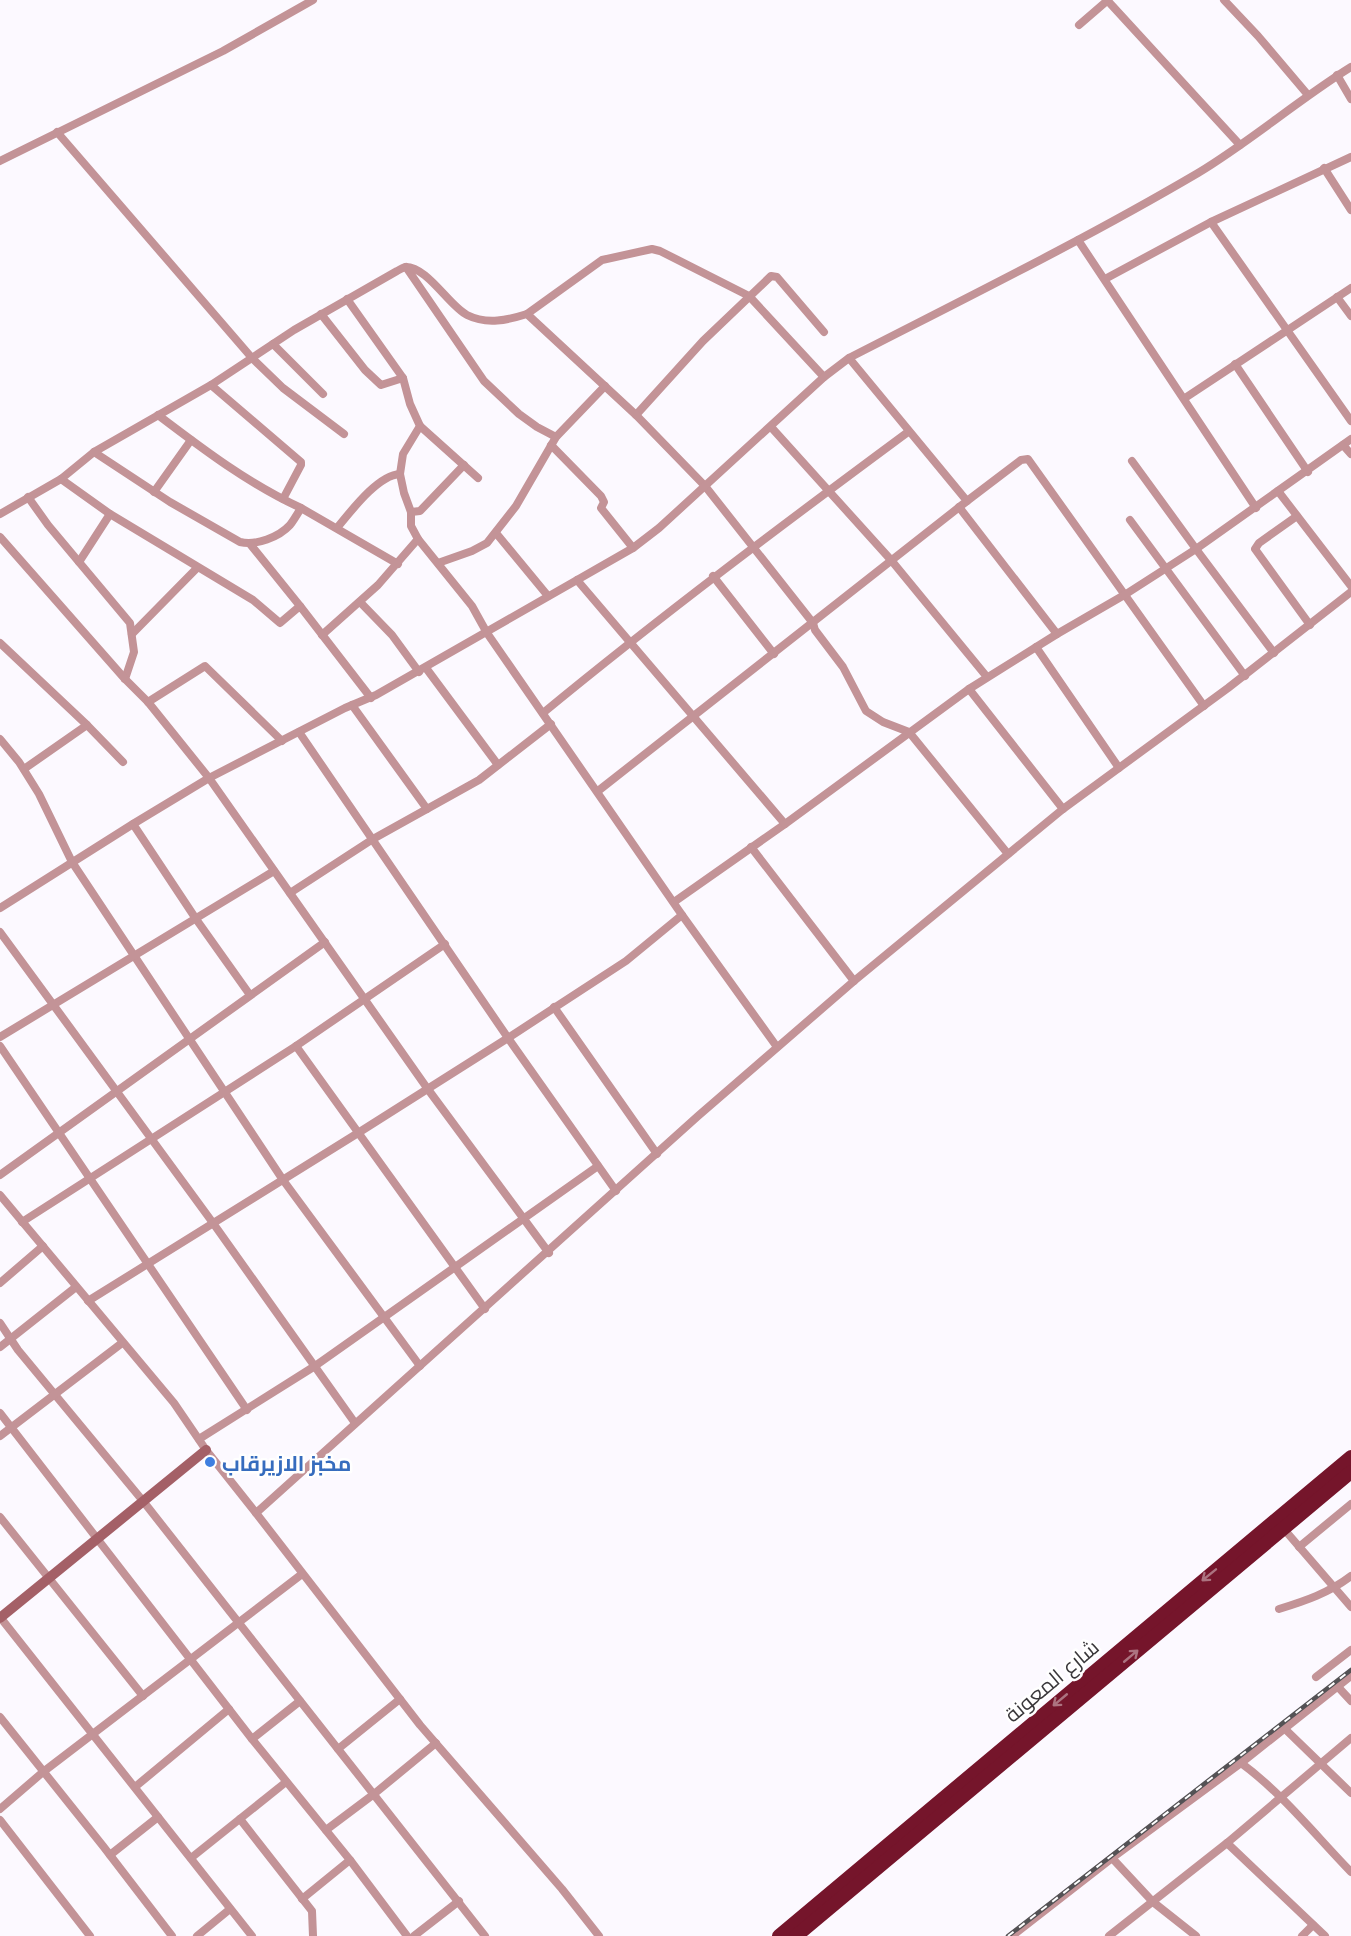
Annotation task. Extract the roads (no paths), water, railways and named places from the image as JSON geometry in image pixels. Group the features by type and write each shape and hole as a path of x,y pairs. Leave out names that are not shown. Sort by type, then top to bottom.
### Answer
{"highway":[{"name":"شارع المعونة","path":"779,1936 1351,1457"},
{"name":"شارع المعونة","path":"796,1936 1351,1472"}],"street":[{"path":"0,161 223,51 313,0"},
{"path":"1079,25 1107,0 1240,145"},
{"path":"1224,0 1308,95"},
{"path":"0,908 209,778 352,705 371,698 633,548 771,427 824,377 849,358 1078,240 1198,173 1351,67"},
{"path":"1338,75 1351,99"},
{"path":"57,132 252,358 283,388 344,435"},
{"path":"1105,279 1211,222 1351,157"},
{"path":"1324,168 1351,210"},
{"path":"1211,222 1351,421"},
{"path":"1078,240 1256,508"},
{"path":"0,514 61,479 94,452 211,385 321,314 406,267 428,278 455,307 467,315 480,320 493,321 527,314 602,260 647,250 660,251 749,296 824,377"},
{"path":"406,267 484,381 519,414 556,437"},
{"path":"636,415 703,341 773,276 824,332"},
{"path":"1185,398 1351,288"},
{"path":"1337,297 1351,316"},
{"path":"348,299 403,378 410,404 420,426 477,477"},
{"path":"321,314 365,370 381,385 403,378"},
{"path":"527,314 636,415 705,486 813,623 815,630 843,667 866,711 883,722 909,732 1008,854"},
{"path":"273,344 323,394"},
{"path":"849,358 967,501"},
{"path":"1235,364 1308,472"},
{"path":"211,385 301,462 302,465 283,499"},
{"path":"438,563 487,543 526,489 556,437 605,386"},
{"path":"158,415 242,476 398,564"},
{"path":"420,426 403,454 400,474 411,512 411,526 418,539 472,606 487,633 682,915 777,1047"},
{"path":"771,427 891,560 987,677"},
{"path":"543,713 713,576 908,432"},
{"path":"674,902 969,689 1165,570 1308,472 1351,439"},
{"path":"154,492 191,440"},
{"path":"551,445 601,496 604,502 601,508 633,548"},
{"path":"1343,445 1351,454"},
{"path":"94,452 154,492 233,539 250,544 260,542 286,529 301,508"},
{"path":"598,791 1021,459 1028,459 1204,706"},
{"path":"1132,461 1274,653"},
{"path":"411,512 420,511 464,465"},
{"path":"337,528 380,482 392,474 400,474"},
{"path":"61,479 110,514 253,600 280,623 300,606"},
{"path":"1278,491 1351,586"},
{"path":"28,497 48,525 127,618 134,652 125,679"},
{"path":"959,507 1057,634"},
{"path":"79,562 110,514"},
{"path":"1297,516 1259,543 1255,549 1310,625"},
{"path":"1130,520 1245,676"},
{"path":"496,533 548,596"},
{"path":"0,537 148,702 209,778 427,1088 549,1253"},
{"path":"322,635 360,602 398,564 418,539"},
{"path":"250,544 371,698"},
{"path":"132,634 197,568"},
{"path":"713,576 774,654"},
{"path":"577,580 785,824"},
{"path":"256,1513 777,1047 854,981 1063,809 1245,676 1351,592"},
{"path":"360,602 422,670 498,765"},
{"path":"0,643 123,762"},
{"path":"1036,647 1119,768"},
{"path":"148,702 205,666 282,741"},
{"path":"969,689 1063,809"},
{"path":"352,705 427,809"},
{"path":"290,892 373,839 479,780 551,724"},
{"path":"24,769 87,725"},
{"path":"299,732 508,1038 616,1191"},
{"path":"0,739 24,769 39,794 72,862 283,1180 420,1366"},
{"path":"133,824 250,995"},
{"path":"751,846 854,981"},
{"path":"0,1037 274,871"},
{"path":"88,1301 508,1038 626,961 682,915"},
{"path":"0,932 213,1223 355,1423"},
{"path":"0,1175 325,942"},
{"path":"22,1222 296,1046 445,944"},
{"path":"554,1006 657,1154"},
{"path":"0,1046 247,1410"},
{"path":"296,1046 485,1309"},
{"path":"199,1439 315,1366 598,1166"},
{"path":"0,1195 174,1403 206,1450 400,1699 562,1889 599,1936"},
{"path":"0,1283 42,1246"},
{"path":"0,1347 75,1287"},
{"path":"0,1323 10,1339 143,1501 485,1936"},
{"path":"0,1437 122,1342"},
{"path":"0,1413 407,1936"},
{"path":"206,1450 0,1617 252,1936"},
{"path":"1299,1547 1351,1504"},
{"path":"0,1517 143,1696"},
{"path":"1283,1528 1351,1607"},
{"path":"0,1809 43,1772 302,1574"},
{"path":"1279,1609 1311,1599 1335,1588 1351,1576"},
{"path":"1316,1677 1351,1650"},
{"path":"1012,1936 1112,1858 1241,1763 1351,1676"},
{"path":"1336,1688 1339,1688 1351,1701"},
{"path":"338,1749 400,1699"},
{"path":"252,1739 300,1701"},
{"path":"135,1787 229,1709"},
{"path":"0,1718 172,1936"},
{"path":"1284,1728 1351,1793"},
{"path":"1116,1934 1351,1738"},
{"path":"326,1830 436,1743"},
{"path":"1241,1763 1280,1798 1351,1872"},
{"path":"190,1858 286,1782"},
{"path":"110,1855 158,1817"},
{"path":"240,1819 312,1911 313,1936"},
{"path":"0,1820 90,1936"},
{"path":"1227,1843 1325,1936"},
{"path":"1112,1858 1154,1902 1196,1936"},
{"path":"302,1899 350,1860"},
{"path":"414,1936 459,1901"},
{"path":"197,1936 230,1909"},
{"path":"1302,1936 1312,1924"}],"railway":[{"path":"1008,1936 1351,1670"}],"place":[{"name":"مخبز الازيرقاب","path":"210,1462"}]}
